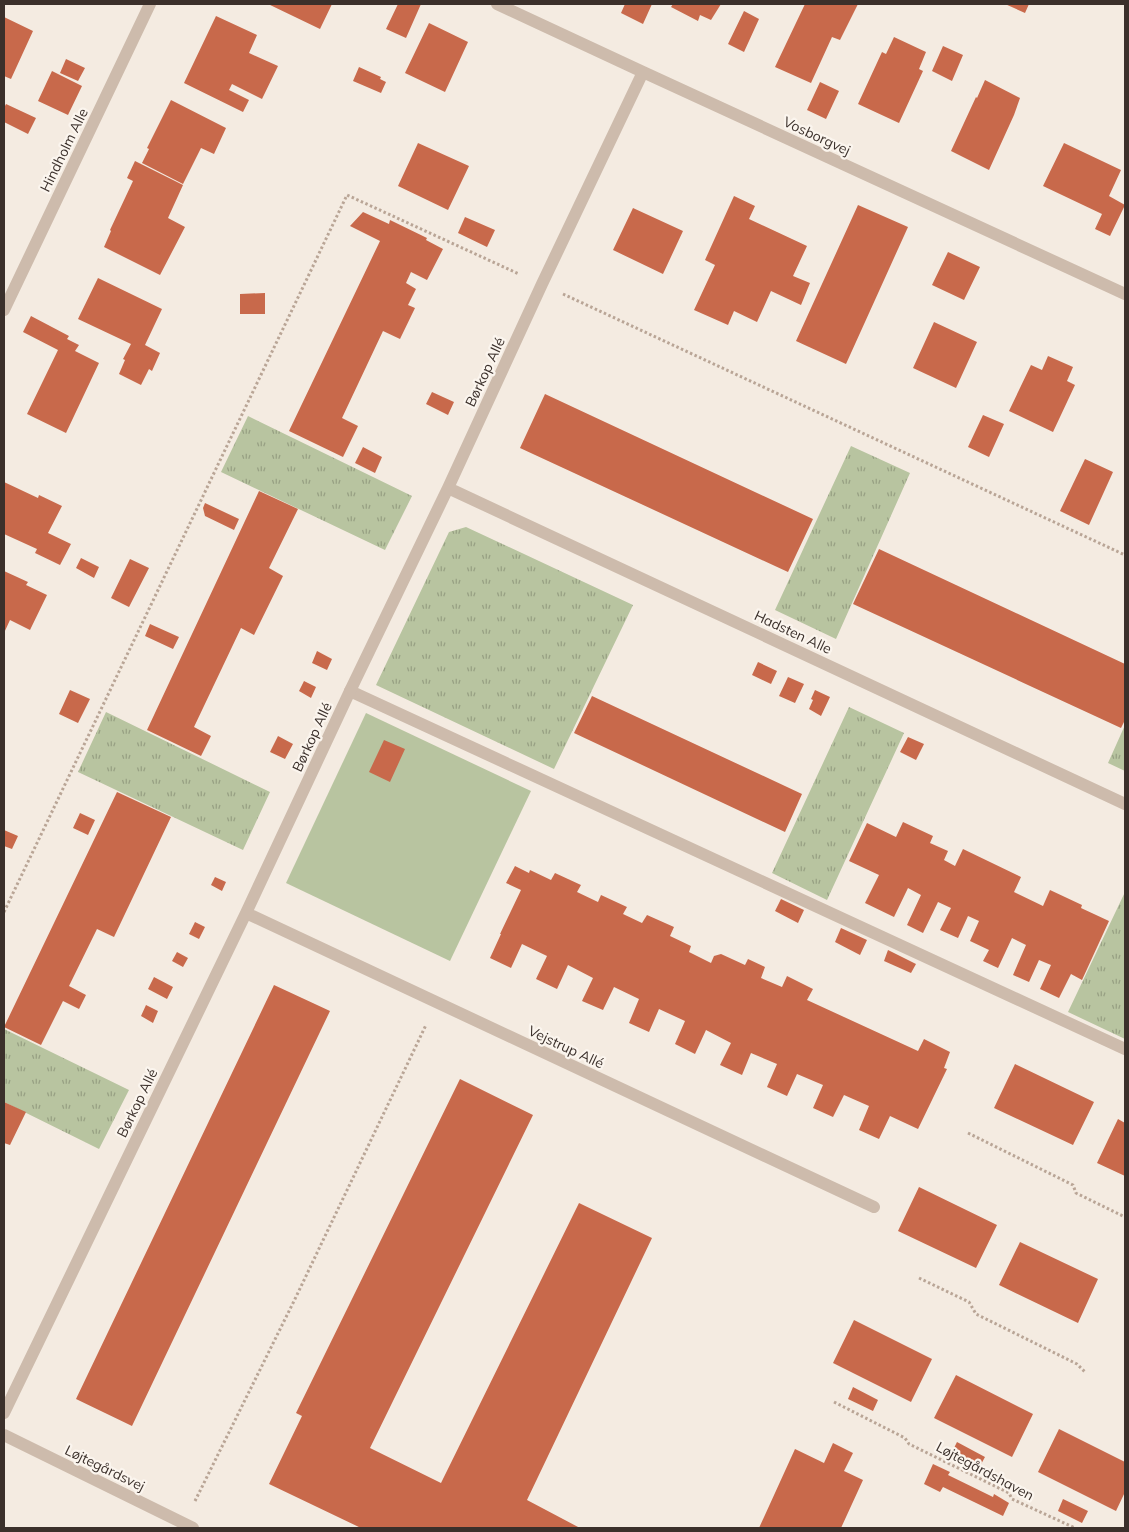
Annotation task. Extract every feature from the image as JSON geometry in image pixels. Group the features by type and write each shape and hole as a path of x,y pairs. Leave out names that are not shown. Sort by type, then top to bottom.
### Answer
{"street":[{"name":"Hindholm Alle","path":"4,310 150,4"},
{"name":"Vosborgvej","path":"497,4 1125,294"},
{"name":"Børkop Allé","path":"4,1413 246,913 643,72"},
{"name":"Hadsten Alle","path":"448,488 1125,804"},
{"path":"350,691 1125,1049"},
{"name":"Vejstrup Allé","path":"246,913 874,1208"},
{"name":"Løjtegårdsvej","path":"4,1435 188,1526"}],"path":[{"path":"188,1526 437,1002"},
{"path":"968,1134 1073,1185 1076,1193 1125,1217"},
{"path":"918,1278 969,1302 976,1314 1077,1364 1085,1372"},
{"name":"Løjtegårdshaven","path":"834,1402 905,1438 909,1444 1009,1493 1012,1499 1075,1528"}],"green space":[{"path":"248,416 412,496 385,550 221,472"},
{"path":"851,446 910,473 836,639 775,610"},
{"path":"466,527 633,605 554,769 376,685 449,532"},
{"path":"849,707 904,733 827,900 772,873"},
{"path":"106,712 270,792 243,850 78,772"},
{"path":"366,713 531,791 450,961 286,883"},
{"path":"1125,725 1125,771 1108,763"},
{"path":"1125,892 1125,1039 1068,1012"},
{"path":"4,1029 129,1090 99,1149 4,1102"}],"building":[{"path":"268,4 332,4 320,29"},
{"path":"398,4 421,4 406,38 386,29"},
{"path":"625,4 652,4 643,24 621,13"},
{"path":"673,4 721,4 711,20 700,15 698,21 671,7"},
{"path":"805,4 858,4 840,40 832,37 811,83 775,67"},
{"path":"1005,4 1029,4 1025,13"},
{"path":"744,11 759,19 744,52 728,44"},
{"path":"216,16 257,35 249,53 278,66 262,99 232,84 229,90 249,100 243,112 184,83"},
{"path":"4,17 33,31 11,79 4,76"},
{"path":"429,23 468,42 445,92 405,73"},
{"path":"894,37 926,52 919,69 923,71 899,123 858,104 882,52 886,54"},
{"path":"943,46 963,55 952,81 932,71"},
{"path":"66,59 85,68 78,81 60,73"},
{"path":"359,67 381,77 380,79 386,82 381,93 353,81"},
{"path":"52,71 82,86 68,115 38,101"},
{"path":"985,80 1020,98 989,170 951,151"},
{"path":"820,82 839,91 826,119 807,110"},
{"path":"171,100 226,128 214,154 201,148 183,184 142,163 149,149 147,148"},
{"path":"6,104 36,118 28,134 4,122 4,108"},
{"path":"418,143 469,166 448,210 398,186"},
{"path":"1064,143 1121,170 1109,196 1125,205 1110,236 1095,229 1102,214 1043,186"},
{"path":"135,161 183,185 168,218 185,227 160,275 104,247 133,181 127,178"},
{"path":"734,196 755,206 749,219 807,246 793,276 810,283 801,305 771,291 757,322 734,311 728,325 694,310 715,265 705,260"},
{"path":"858,205 908,227 846,364 796,341"},
{"path":"633,208 683,231 663,274 613,250"},
{"path":"363,212 389,224 390,220 427,238 426,240 443,249 427,280 411,272 406,283 416,289 408,305 415,308 400,339 383,331 342,418 358,426 343,457 289,431 380,241 350,226"},
{"path":"465,217 495,230 487,247 458,233"},
{"path":"948,252 980,267 964,300 932,285"},
{"path":"98,278 162,309 145,345 160,353 152,371 149,369 141,385 119,374 125,360 123,359 131,344 78,319"},
{"path":"265,293 265,314 240,314 240,294"},
{"path":"31,316 69,336 67,339 79,345 75,351 99,363 66,433 27,414 58,350 23,332"},
{"path":"934,322 977,342 956,388 913,368"},
{"path":"1048,356 1073,367 1067,381 1075,385 1053,432 1009,411 1031,365 1042,370"},
{"path":"432,392 454,402 448,415 426,404"},
{"path":"545,394 813,519 788,572 520,448"},
{"path":"983,415 1004,424 989,457 968,447"},
{"path":"363,447 382,457 375,473 355,463"},
{"path":"1085,459 1113,472 1089,525 1060,511"},
{"path":"4,482 38,498 39,495 62,506 48,533 71,544 60,565 35,553 37,549 4,534"},
{"path":"259,491 298,509 269,568 283,576 254,635 241,628 194,727 211,736 201,756 147,730"},
{"path":"205,503 239,519 234,530 205,516 203,508"},
{"path":"879,549 1125,664 1125,720 1121,728 853,604"},
{"path":"81,558 99,567 94,578 76,568"},
{"path":"130,559 149,568 129,607 111,598"},
{"path":"4,571 28,582 26,585 47,595 30,630 10,620 4,633"},
{"path":"150,624 179,637 173,649 145,636"},
{"path":"317,651 332,659 327,670 312,663"},
{"path":"758,662 777,671 771,684 752,675"},
{"path":"788,677 804,684 795,703 779,696"},
{"path":"304,681 316,687 311,698 299,691"},
{"path":"70,690 90,699 78,723 59,714"},
{"path":"815,690 830,697 821,716 809,709"},
{"path":"592,696 802,794 785,832 574,733"},
{"path":"278,736 293,744 285,759 270,752"},
{"path":"908,737 924,744 916,760 900,752"},
{"path":"384,740 405,749 390,782 369,772"},
{"path":"117,792 171,817 114,937 97,929 69,986 86,995 79,1009 63,1001 41,1045 4,1027"},
{"path":"80,813 95,820 88,835 73,828"},
{"path":"903,822 933,836 930,843 948,851 944,860 955,866 963,849 1021,877 1014,892 1043,906 1050,890 1082,905 1081,908 1109,921 1082,980 1071,974 1059,998 1040,989 1051,965 1039,960 1029,982 1013,975 1026,945 1012,938 998,968 983,961 989,950 970,941 979,921 968,916 958,938 940,930 951,908 938,902 923,933 907,925 921,895 908,888 894,917 865,903 879,875 849,861 867,823 896,837"},
{"path":"4,830 18,836 12,849 4,846"},
{"path":"515,866 529,873 530,870 551,880 555,873 581,885 577,892 598,902 601,895 627,907 623,914 642,923 647,915 674,927 670,936 691,946 689,952 711,963 714,956 721,954 745,965 748,959 765,967 761,978 782,987 787,976 813,989 807,1000 918,1051 924,1039 950,1052 944,1068 947,1069 918,1129 890,1116 879,1139 859,1130 869,1106 844,1095 833,1117 813,1108 823,1085 797,1074 787,1096 767,1087 777,1064 751,1053 742,1075 720,1065 731,1043 706,1030 695,1054 675,1044 685,1021 659,1009 649,1032 629,1023 639,999 614,987 603,1010 582,1001 593,978 568,965 557,989 536,979 547,956 522,944 511,968 490,958 521,890 506,883"},
{"path":"215,877 226,882 222,891 211,885"},
{"path":"781,899 804,910 798,923 775,911"},
{"path":"195,922 205,927 199,939 189,934"},
{"path":"841,928 867,940 860,955 835,942"},
{"path":"888,950 916,964 911,973 884,961"},
{"path":"177,952 188,958 183,967 172,961"},
{"path":"154,977 173,987 167,999 148,989"},
{"path":"274,985 330,1011 132,1426 76,1399"},
{"path":"146,1005 158,1011 153,1023 141,1016"},
{"path":"1015,1064 1094,1102 1073,1145 994,1108"},
{"path":"460,1079 533,1115 370,1448 441,1483 579,1203 652,1238 527,1500 580,1528 361,1528 269,1484 302,1416 296,1413"},
{"path":"4,1102 26,1112 10,1145 4,1143"},
{"path":"1118,1119 1125,1123 1125,1176 1097,1163"},
{"path":"919,1187 997,1225 976,1268 898,1231"},
{"path":"1020,1242 1098,1279 1078,1323 999,1285"},
{"path":"854,1320 932,1359 911,1402 833,1363"},
{"path":"956,1375 1033,1414 1012,1457 934,1418"},
{"path":"853,1387 878,1400 873,1411 848,1399"},
{"path":"1059,1429 1125,1462 1125,1492 1116,1511 1038,1472"},
{"path":"957,1442 985,1457 979,1468 951,1454"},
{"path":"833,1443 853,1453 844,1471 863,1480 841,1528 759,1528 795,1449 824,1463"},
{"path":"933,1464 950,1472 948,1475 993,1497 994,1494 1009,1503 1003,1516 943,1487 940,1492 924,1484"},
{"path":"1063,1499 1088,1511 1082,1523 1058,1511"}]}
